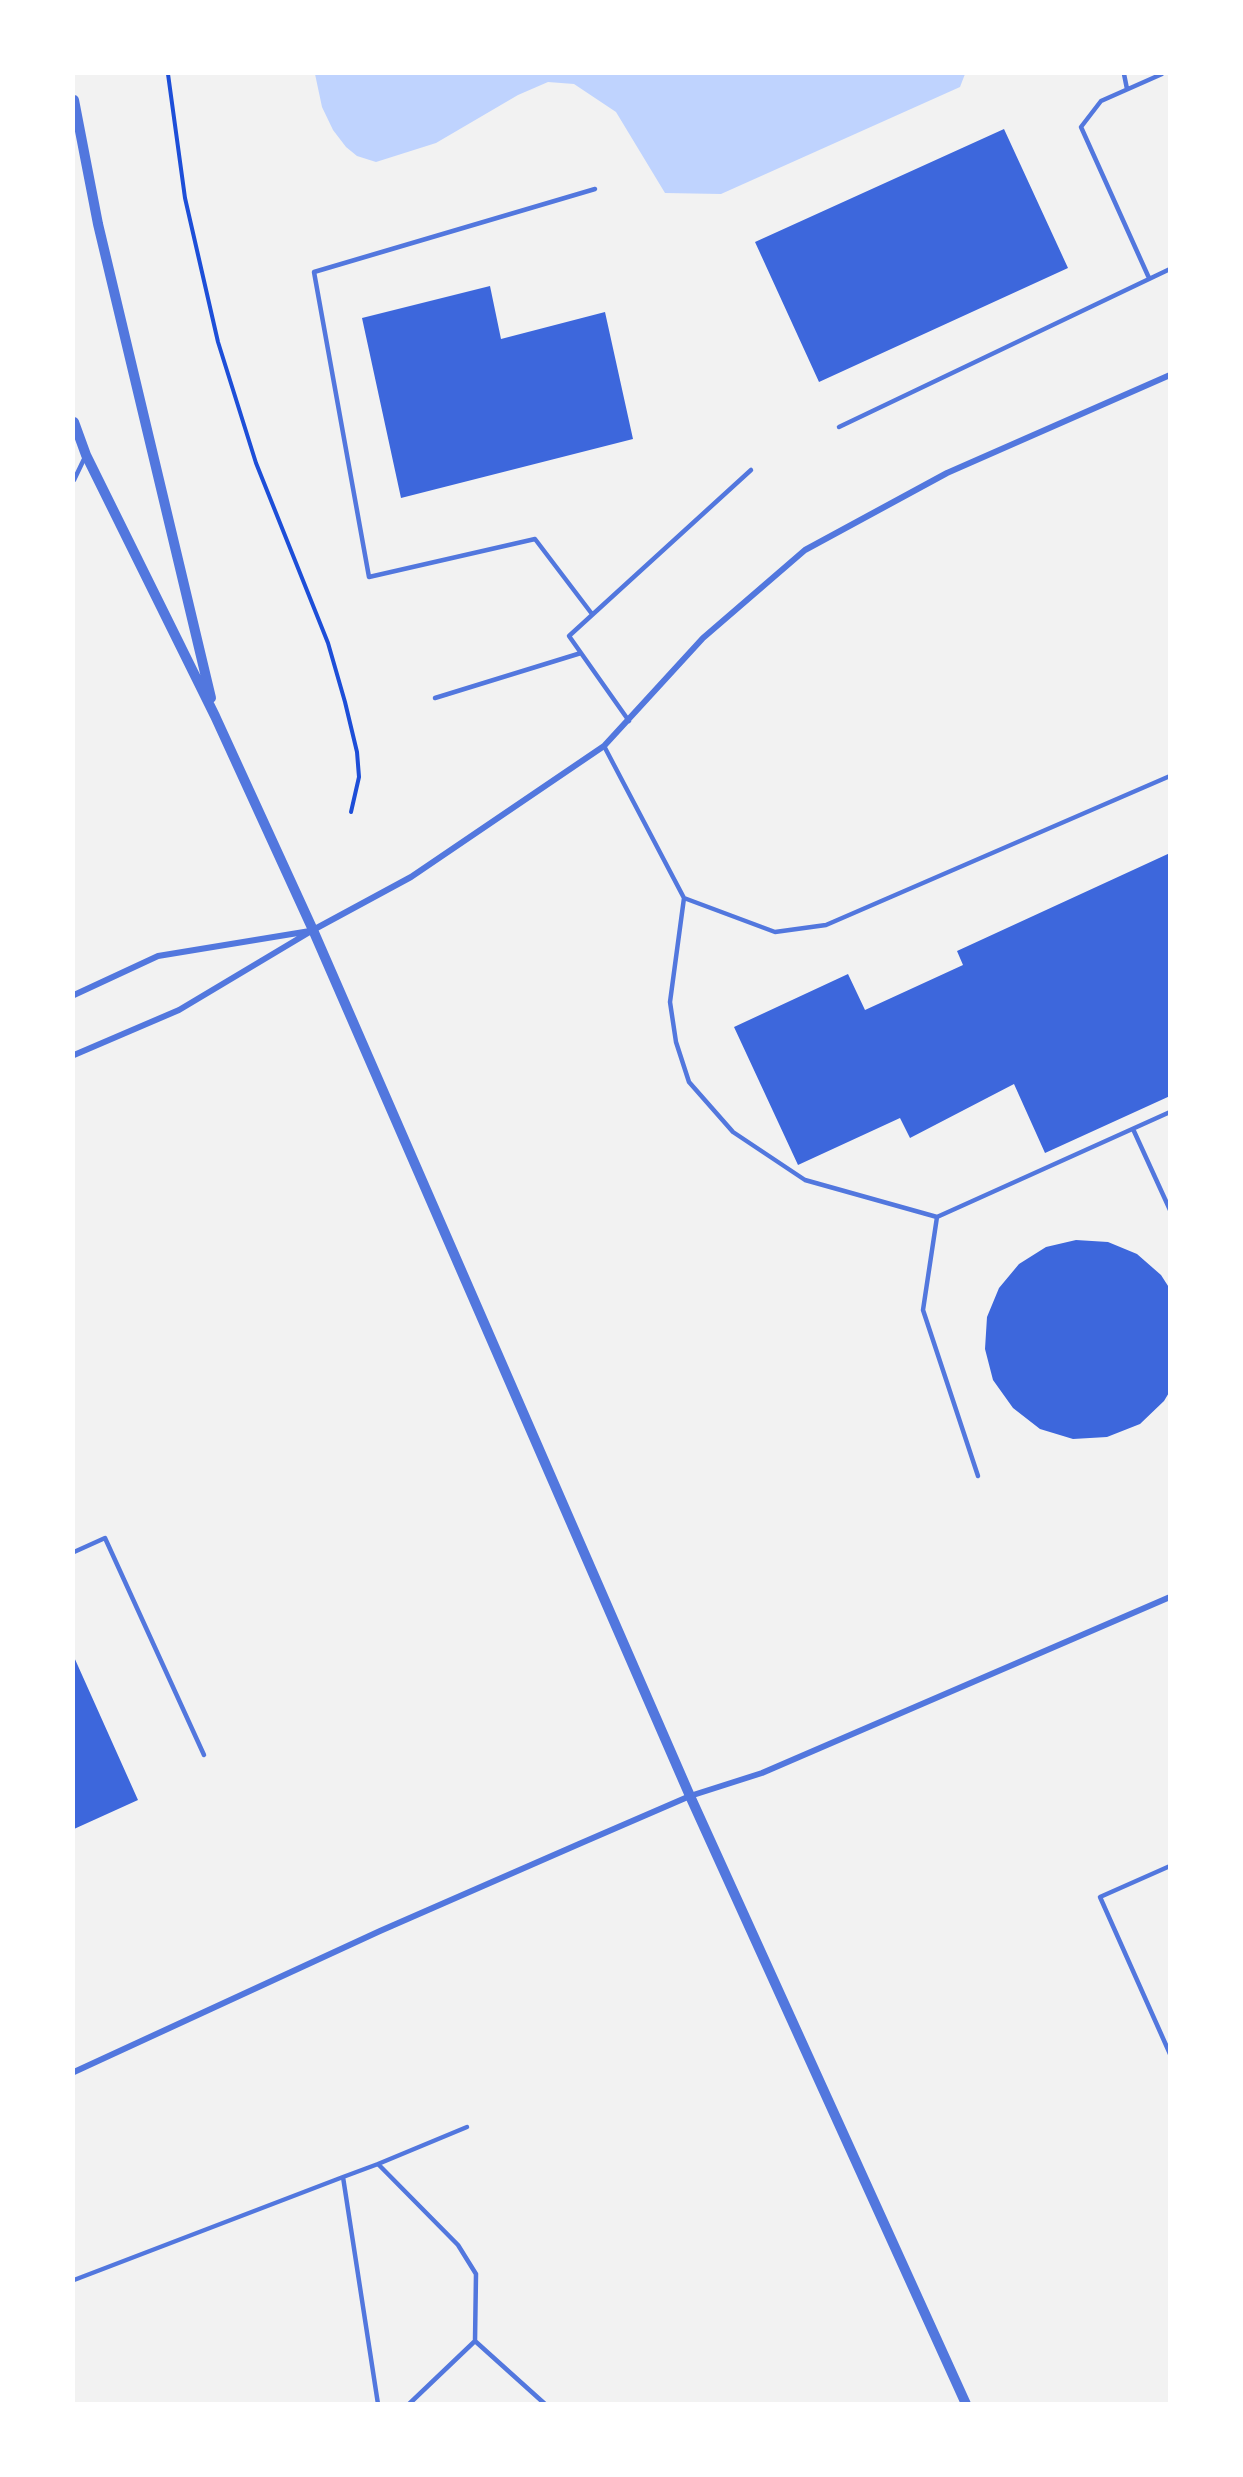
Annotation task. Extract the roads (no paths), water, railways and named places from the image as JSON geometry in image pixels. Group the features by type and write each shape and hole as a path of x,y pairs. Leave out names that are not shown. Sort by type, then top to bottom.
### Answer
{"street":[{"path":"74,100 99,225 215,716"},
{"path":"74,1055 179,1010 313,930 411,877 604,746 704,638 805,550 947,473 1170,375"},
{"path":"74,422 86,455 215,716 313,930 690,1796 966,2403"},
{"path":"74,995 158,956 313,930"},
{"path":"74,2072 390,1926 690,1796 762,1773 1170,1597"}],"lane":[{"path":"1124,74 1127,90"},
{"path":"1149,278 1081,127 1101,101 1162,74"},
{"path":"592,614 535,539 369,577 314,272 595,189"},
{"path":"839,426 1170,269"},
{"path":"74,480 86,455"},
{"path":"629,721 569,636 751,470"},
{"path":"435,698 581,653"},
{"path":"604,746 684,898 670,1002 676,1042 690,1082 733,1132 806,1180 937,1217 1170,1112"},
{"path":"684,898 775,933 826,925 1170,776"},
{"path":"1133,1129 1170,1210"},
{"path":"937,1217 923,1310 978,1476"},
{"path":"74,1552 105,1538 204,1755"},
{"path":"1170,1866 1100,1897 1170,2054"},
{"path":"74,2280 378,2164 467,2127"},
{"path":"378,2164 458,2246 476,2274 475,2341 409,2403"},
{"path":"343,2177 378,2403"},
{"path":"475,2341 545,2403"}],"water":[{"path":"315,74 965,74 960,87 721,194 665,193 616,112 574,84 548,82 518,95 436,143 376,162 357,156 346,147 333,130 322,107"}]}
